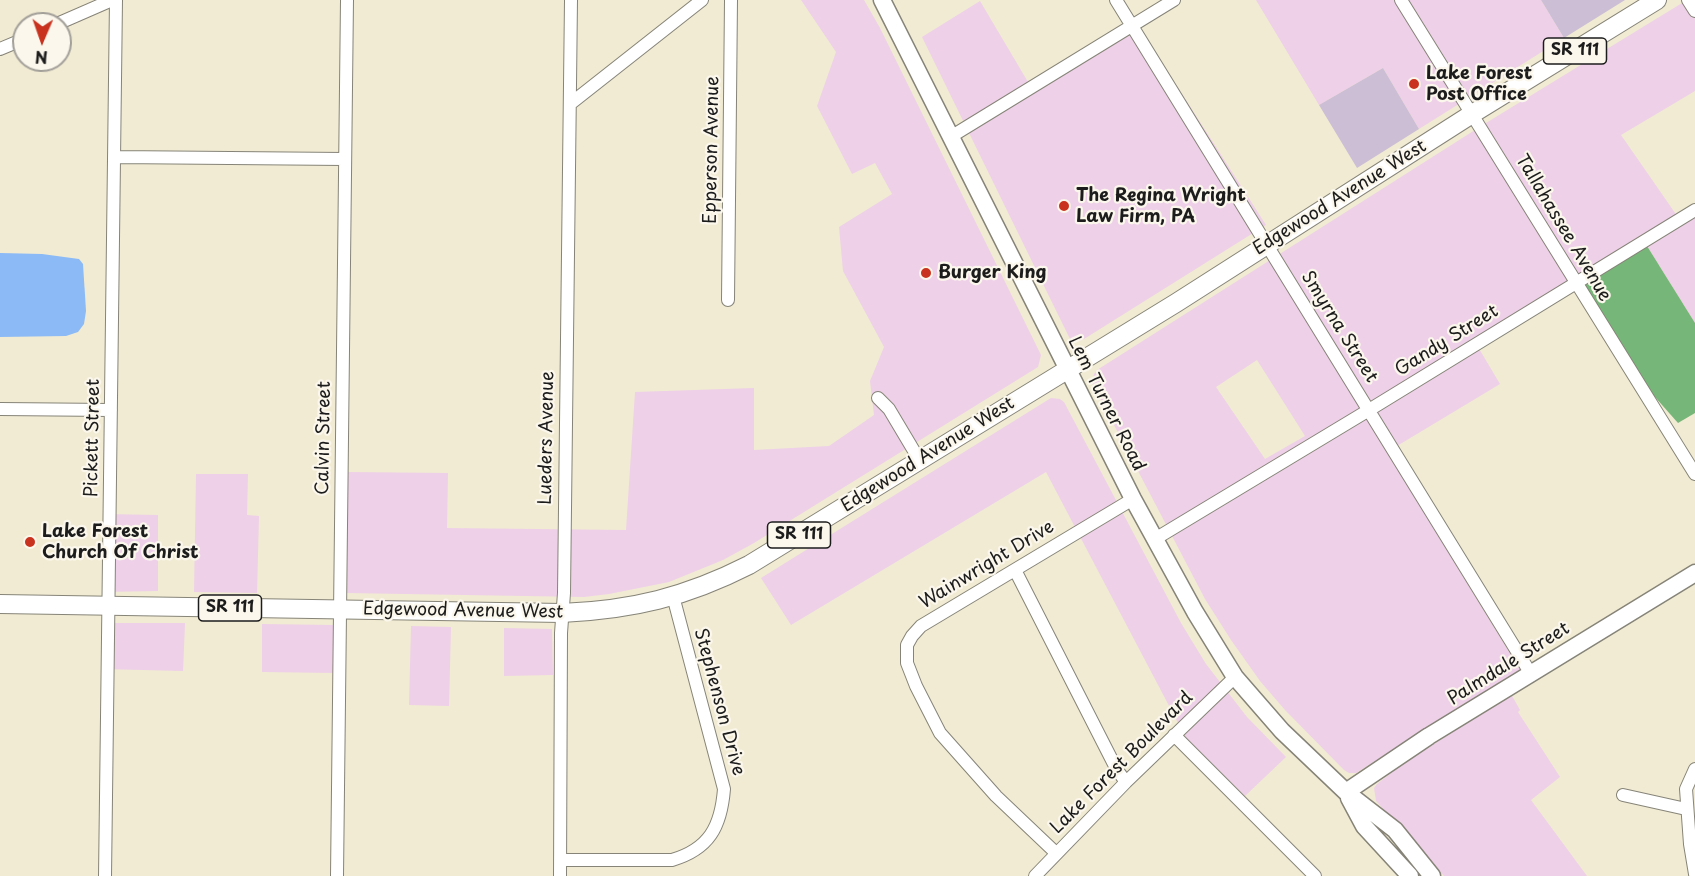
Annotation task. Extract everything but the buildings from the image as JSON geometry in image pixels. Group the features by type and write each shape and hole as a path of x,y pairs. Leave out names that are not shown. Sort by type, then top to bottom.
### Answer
{"main road":[{"name":"Lem Turner Road","path":"882,0 1132,499 1195,612 1235,677 1282,731 1346,792 1395,830 1432,876"},
{"name":"Edgewood Avenue West","path":"0,604 562,613 604,611 643,605 719,580 749,565 920,461 1657,0"},
{"name":"Palmdale Street","path":"1346,792 1429,736 1695,573"},
{"name":"Lem Turner Road","path":"1346,792 1364,826 1410,876"}],"street":[{"path":"72,18 114,0"},
{"name":"Pickett Street","path":"105,876 115,157 114,0"},
{"name":"Calvin Street","path":"337,876 347,0"},
{"name":"Lueders Avenue","path":"560,876 571,0"},
{"path":"570,104 702,0"},
{"name":"Epperson Avenue","path":"728,300 731,0"},
{"name":"Smyrna Street","path":"1116,0 1531,674"},
{"path":"952,136 1174,0"},
{"name":"Tallahassee Avenue","path":"1401,0 1695,474"},
{"path":"1688,0 1695,11"},
{"path":"115,157 345,159"},
{"name":"Gandy Street","path":"1155,539 1369,411 1695,210"},
{"path":"878,398 889,409 920,461"},
{"path":"0,409 111,411"},
{"name":"Wainwright Drive","path":"1056,853 996,796 940,733 907,663 908,645 921,626 1132,499"},
{"path":"1015,570 1117,770 1126,782"},
{"name":"Stephenson Drive","path":"560,860 672,860 689,855 705,843 716,827 722,809 724,789 673,596"},
{"name":"Lake Forest Boulevard","path":"1035,876 1126,782 1235,677"},
{"path":"1174,735 1315,876"},
{"path":"1695,769 1686,789 1686,809 1691,825 1695,874"},
{"path":"1623,795 1686,809"}],"shaded area":[{"path":"801,0 864,0 880,28 1041,355 1038,367 754,543 723,560 669,582 584,597 346,593 346,472 448,473 447,528 626,530 635,392 754,388 754,450 829,446 874,415 870,381 884,347 843,271 839,227 892,194 875,163 852,174 817,106 836,52"},
{"path":"1256,0 1541,0 1564,38 1419,129 1383,68 1319,105"},
{"path":"1541,0 1625,0 1564,38"},
{"path":"1687,0 1695,0 1695,91 1621,135 1682,223 1695,216 1695,323 1647,246 1478,347 1500,384 1387,452 1522,673 1356,773 1349,773 1285,710 1260,681 1231,640 1205,599 1092,383 1097,370 1486,123","holes":["1257,360 1305,436 1265,459 1216,387"]},
{"path":"980,1 1028,82 1134,19 1266,225 1084,339 1079,341 1070,339 922,37"},
{"path":"1383,68 1419,129 1357,168 1319,105"},
{"path":"1051,398 1064,402 1181,623 1206,664 1247,717 1286,757 1245,796 1187,740 1046,472 791,625 761,578"},
{"path":"196,474 248,474 247,515 259,516 257,593 194,592"},
{"path":"105,514 158,515 158,591 103,592"},
{"path":"101,623 185,623 183,671 101,669"},
{"path":"262,624 333,625 335,673 262,672"},
{"path":"411,626 451,627 449,706 409,705"},
{"path":"504,628 552,629 553,675 504,676"},
{"path":"1511,694 1520,710 1518,712 1560,777 1531,800 1587,876 1444,876 1376,801 1374,788 1377,784 1400,766"}],"green space":[{"path":"1647,246 1695,323 1695,413 1678,423 1647,388 1582,286"}],"water":[{"path":"0,253 42,254 79,259 83,264 86,311 84,324 78,332 66,336 0,337"}],"place":[{"name":"Lake Forest Post Office","path":"1414,84"},
{"name":"The Regina Wright Law Firm, PA","path":"1064,206"},
{"name":"Burger King","path":"926,273"},
{"name":"Lake Forest Church Of Christ","path":"30,542"}]}
